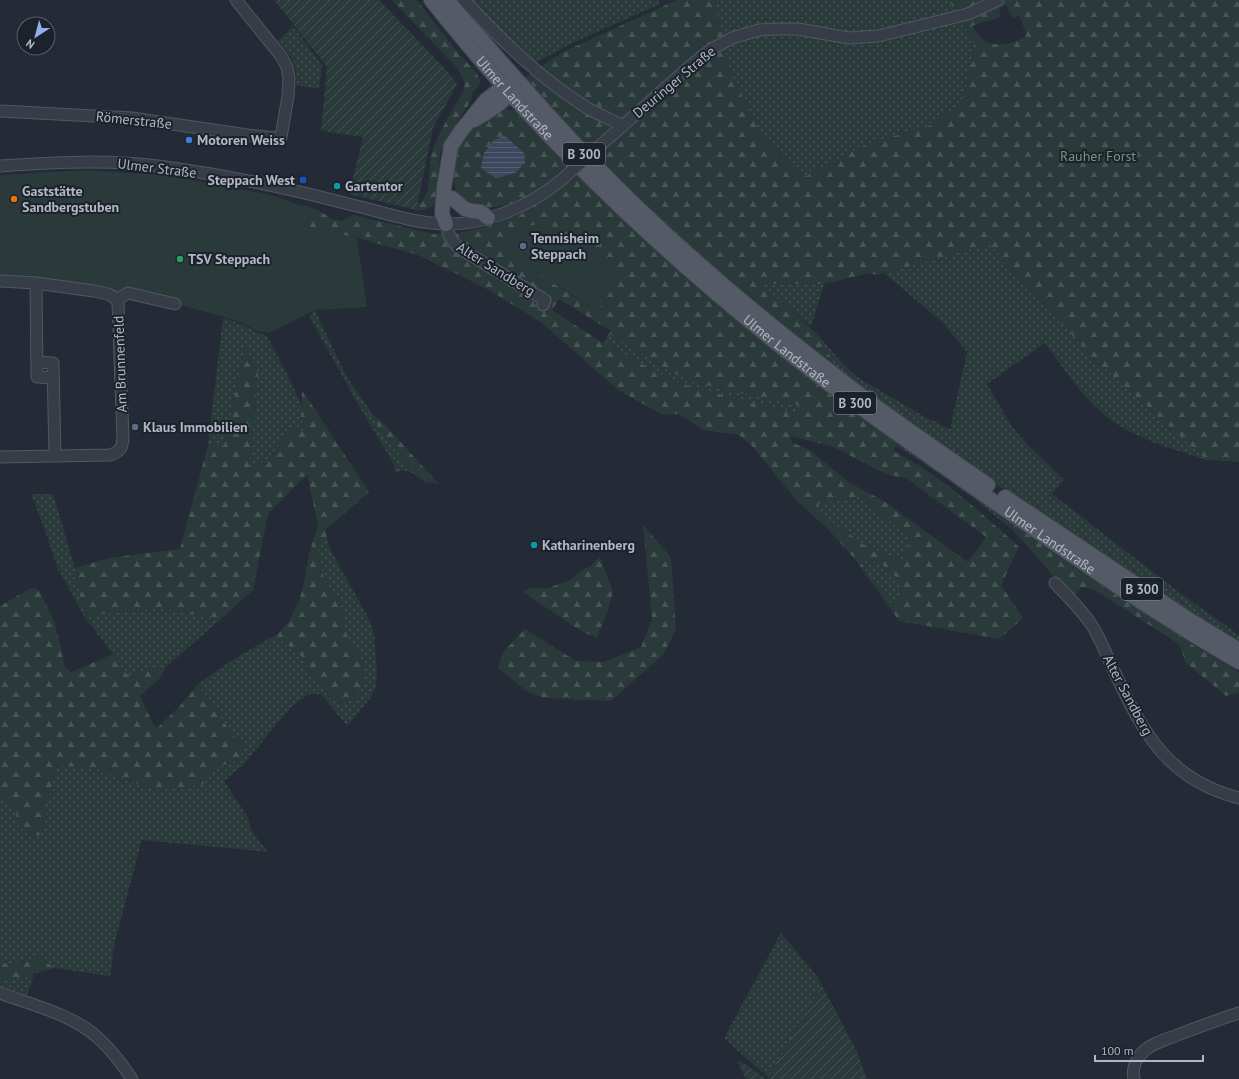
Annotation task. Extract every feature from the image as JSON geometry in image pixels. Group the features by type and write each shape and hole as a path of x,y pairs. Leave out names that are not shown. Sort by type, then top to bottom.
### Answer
{"main road":[{"name":"Ulmer Landstraße","path":"431,0 472,51 507,91 570,158 641,227 737,311 811,370 901,437 1105,577 1183,628 1239,662"},
{"name":"Ulmer Landstraße","path":"447,0 548,116 629,199 704,269 780,333 863,397 1009,500 1188,619 1239,650"},
{"path":"472,51 485,75 487,84 486,100"},
{"path":"447,227 451,214 452,198 447,174 447,162 451,146 455,138 486,100 507,91 518,82"},
{"path":"466,124 499,104 507,91"},
{"path":"447,174 444,188 442,214 447,227"},
{"path":"452,198 465,209 481,212 488,218"}],"street":[{"name":"Römerstraße","path":"0,111 132,118 247,135 277,138 281,137 289,84 287,67 281,56 236,0"},
{"path":"464,0 532,67 590,109 622,126"},
{"name":"Deuringer Straße","path":"447,227 503,214 526,204 547,191 690,66 710,50 732,38 760,30 779,29 798,29 850,38 878,36 968,14 998,0"},
{"name":"Ulmer Straße","path":"0,166 85,161 172,168 300,192 402,218 447,227"},
{"name":"Alter Sandberg","path":"447,227 448,234 452,242 459,248 546,300 543,305"},
{"name":"Am Brunnenfeld","path":"0,281 36,283 94,291 108,294 116,300 118,303 122,446 118,452 110,455 0,457"},
{"path":"36,283 37,377 53,378"},
{"name":"Am Brunnenfeld","path":"116,300 128,293 175,304"},
{"path":"37,362 53,362 55,456"},
{"name":"Alter Sandberg","path":"1055,583 1082,612 1091,625 1130,704 1152,741 1173,764 1196,781 1224,794 1239,798"},
{"path":"0,994 60,1015 91,1031 109,1048 132,1079"},
{"path":"1134,1079 1135,1064 1142,1053 1158,1042 1239,1013"}],"green space":[{"path":"274,0 379,0 448,72 457,84 433,128 416,210 349,194 363,137 321,131 327,67"},
{"path":"392,0 417,0 458,53 474,70 481,81 473,92 470,102 443,145 440,153 436,202 430,208 425,210 416,210 417,202 421,203 427,191 434,145 463,92 464,83 463,78 457,68"},
{"path":"470,0 658,0 660,4 572,43 532,65"},
{"name":"Rauher Forst","path":"677,0 715,0 728,67 762,137 806,176 867,144 932,125 963,101 975,45 949,0 1239,0 1239,462 1207,460 1095,360 989,244 877,275 870,273 824,284 762,284 817,334 830,356 835,370 729,283 671,232 596,158 606,149 599,140 587,150 523,78 565,51","holes":["1006,4 1013,18 1019,15 1026,36 1015,42 1007,44 986,43 972,26 1000,17 999,10"]},
{"path":"715,0 949,0 975,45 963,101 932,125 867,144 806,176 762,137 728,67"},
{"path":"293,26 322,65 319,89 296,85 295,65 278,41"},
{"path":"504,108 520,113 569,166 537,191 516,202 491,208 475,209 456,192 453,178 458,142 473,126"},
{"name":"TSV Steppach","path":"85,170 163,175 267,194 300,205 300,210 305,214 302,226 357,238 367,307 315,310 269,333 260,332 242,323 218,315 175,304 0,281 0,175"},
{"path":"578,175 624,220 693,281 898,441 893,451 910,460 943,482 989,520 1019,547 1001,585 1023,618 999,639 899,621 854,558 828,529 797,501 752,446 739,435 704,430 678,414 663,415 618,390 542,323 489,290 418,255 357,238 302,226 300,206 303,205 318,210 332,219 342,221 353,215 433,234 455,234 493,225 521,214 550,196","holes":["506,253 622,272 597,311","559,299 611,331 603,343 552,310","610,334 667,370 690,381 802,406 799,414 695,388 675,381 605,343","791,436 831,446 888,475 906,478 986,537 968,562 882,500 850,483 811,451 791,442","859,497 911,538 903,560 867,547 816,509 820,503","859,560 876,562 894,574 901,590 899,597 893,605 888,601"]},
{"path":"546,222 622,272 598,311 506,253 514,230"},
{"path":"989,244 1095,360 1207,460 1151,441 1125,429 1113,421 1101,412 1085,396 1045,343 987,384 1013,428 1027,444 1064,480 1052,494 1180,593 1239,635 1239,645 1056,525 835,370 830,356 817,334 842,363 857,377 923,416 950,429 967,352 944,324 884,273"},
{"path":"761,284 824,284 811,327"},
{"path":"315,310 346,376 369,409 367,410 390,444 411,472 404,470 394,473 395,466 359,406 309,316"},
{"path":"223,318 241,324 267,336 301,404 301,417 305,431 289,428 270,458 249,468 258,373 245,347 224,446 208,445"},
{"path":"610,334 667,370 690,381 802,406 799,414 695,388 675,381 605,343"},
{"path":"245,347 258,373 249,468 270,458 289,428 304,431 301,417 303,391 369,492 329,527 327,527 327,539 318,549 318,555 324,578 340,603 347,635 363,661 364,682 362,688 355,699 344,703 335,701 327,694 306,668 305,659 288,645 277,639 278,634 290,620 298,603 303,588 309,554 318,525 307,474 268,514 253,590 220,620 160,608 84,616 75,568 108,558 180,549 208,445 224,446"},
{"path":"366,409 369,409 373,415 382,422 439,484 425,482 411,472"},
{"path":"898,441 1094,578 1072,566 1032,536 1010,523 1013,530 973,498 938,473 895,446"},
{"path":"31,494 53,494 75,568 84,616 58,569"},
{"path":"859,497 911,538 903,560 867,547 815,509 820,503"},
{"path":"1009,522 1072,566 1094,578 1196,647 1239,672 1239,693 1226,696 1186,663 1179,644 1093,589 1081,587 1073,598 1013,530"},
{"path":"643,525 671,557 676,629 663,655 611,701 546,698 529,693 498,668 504,651 525,629 576,661 604,662 641,647 652,619"},
{"path":"327,539 331,551 370,621 374,635 377,672 376,686 370,699 347,726 321,694 309,694 295,704 284,715 244,764 224,781 249,819 250,828 268,852 142,840 115,941 110,976 55,968 38,957 9,965 0,961 0,796 16,813 19,828 38,836 41,832 57,765 97,769 156,790 202,785 220,766 239,760 244,747 232,734 198,684 217,670 257,645 278,634 278,639 305,659 306,668 326,691 330,698 344,703 357,652 346,635 340,603 324,578 318,555 318,549"},
{"path":"600,557 613,592 597,638 579,630 523,592 529,588 547,588 566,582 580,571 591,566"},
{"path":"858,560 875,562 890,570 894,574 901,590 899,597 893,605 888,601"},
{"path":"31,588 37,588 40,592 55,623 65,667 71,672 113,654 123,670 131,678 148,667 166,667 160,678 140,696 153,724 157,728 178,708 198,684 232,734 244,747 239,760 220,766 202,785 156,790 97,769 57,765 41,833 38,836 19,828 16,813 0,796 0,606"},
{"path":"160,608 220,620 166,667 148,667 131,678 123,670 113,654 84,616"},
{"path":"781,933 816,975 822,985 769,1077 724,1038"},
{"path":"38,957 55,968 17,978 0,979 0,961 9,965"},
{"path":"34,974 27,995 0,986 0,979 17,978"},
{"path":"822,985 856,1050 867,1079 767,1079"},
{"path":"737,1061 745,1064 766,1079 746,1079"}],"water":[{"path":"505,136 524,153 525,163 515,173 496,178 481,167 484,153 494,140"}],"place":[{"name":"Motoren Weiss","path":"189,140"},
{"name":"Steppach West","path":"303,180"},
{"name":"Gartentor","path":"337,186"},
{"name":"Gaststätte Sandbergstuben","path":"14,199"},
{"name":"Tennisheim Steppach","path":"523,246"},
{"name":"TSV Steppach","path":"180,259"},
{"name":"Klaus Immobilien","path":"135,427"},
{"name":"Katharinenberg","path":"534,545"}]}
